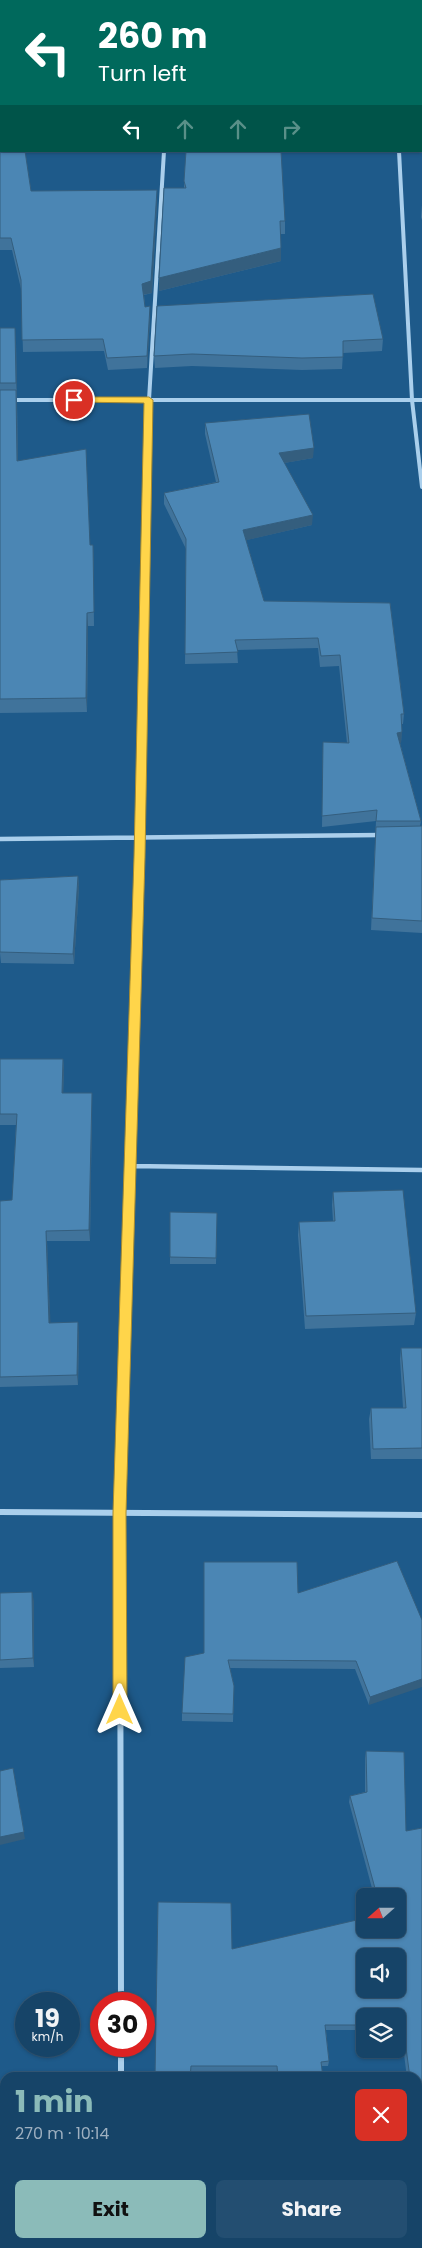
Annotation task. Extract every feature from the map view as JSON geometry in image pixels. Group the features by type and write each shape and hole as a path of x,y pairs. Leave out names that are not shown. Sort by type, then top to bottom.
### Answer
{"street":[{"path":"120,1992 120,1513 140,837 149,400 164,152"},
{"path":"399,152 412,400 422,486"},
{"path":"0,400 422,400"},
{"path":"0,839 393,835"},
{"path":"130,1166 422,1170"},
{"path":"0,1512 422,1516"},
{"path":"121,2057 121,2072"}],"building":[{"path":"0,152 25,152 31,191 157,190 151,281 142,284 145,307 150,306 147,356 107,358 103,339 22,340 21,280 11,238 0,238"},
{"path":"186,152 281,152 285,221 280,221 281,248 159,278 164,188 186,188 184,181"},
{"path":"373,294 383,339 343,341 343,357 302,358 192,354 154,356 157,306"},
{"path":"0,328 15,328 16,383 0,383"},
{"path":"0,390 16,390 17,461 86,449 90,545 93,545 94,612 87,613 86,698 0,699"},
{"path":"309,414 314,448 279,453 313,515 243,530 264,601 390,603 404,714 401,714 402,732 397,733 421,821 376,821 377,810 322,816 323,742 349,743 340,655 321,656 318,638 235,640 238,652 185,654 186,539 164,493 219,482 205,423"},
{"path":"422,826 422,921 372,918 376,827"},
{"path":"78,876 73,954 0,952 0,880"},
{"path":"0,1059 63,1059 62,1093 92,1093 89,1230 46,1231 49,1323 78,1322 77,1375 0,1377 0,1201 12,1200 17,1114 0,1114"},
{"path":"403,1190 416,1313 306,1316 299,1222 335,1221 333,1192"},
{"path":"170,1212 217,1213 216,1258 170,1257"},
{"path":"401,1348 422,1348 422,1448 373,1449 371,1408 406,1408"},
{"path":"397,1561 422,1620 422,1679 370,1697 356,1661 228,1660 234,1686 233,1714 182,1713 185,1657 204,1653 204,1562 297,1562 298,1593"},
{"path":"32,1592 33,1658 0,1660 0,1593"},
{"path":"366,1751 404,1752 406,1831 422,1828 422,2072 409,2072 406,2048 406,2008 356,2008 356,2025 325,2025 329,2061 321,2062 322,2072 278,2072 277,2066 191,2066 190,2072 155,2072 158,1902 231,1903 232,1949 356,1920 356,1938 406,1938 406,1888 375,1888 350,1796 367,1792"},
{"path":"13,1768 24,1832 0,1837 0,1771"}],"route":[{"path":"74,400 149,400 140,857 120,1513 120,1710"}]}
